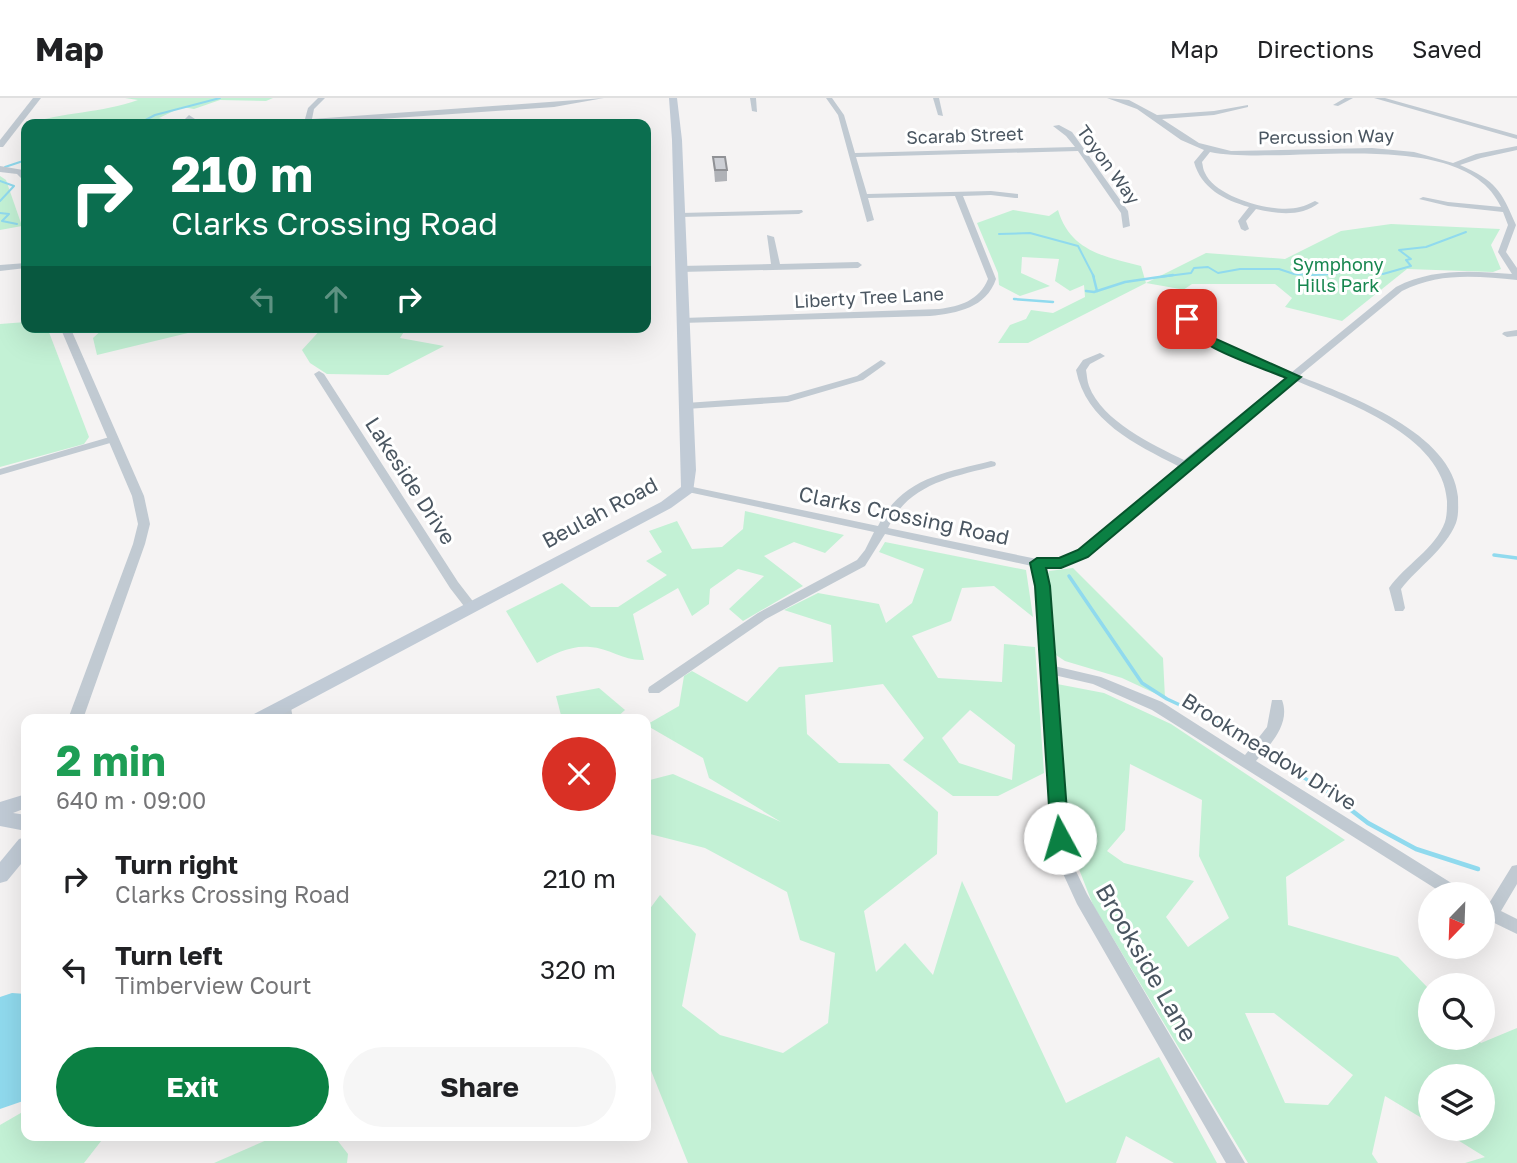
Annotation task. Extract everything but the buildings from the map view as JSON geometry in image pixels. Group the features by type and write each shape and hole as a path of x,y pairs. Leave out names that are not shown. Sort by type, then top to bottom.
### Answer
{"main road":[{"name":"Beulah Road","path":"286,713 471,607 666,505 688,489 680,215 673,98"},
{"path":"0,810 21,803"},
{"path":"0,818 21,822"},
{"path":"0,875 21,851"}],"street":[{"path":"0,145 37,98"},
{"path":"308,119 312,108 322,98"},
{"path":"308,119 569,98"},
{"path":"191,119 188,118 197,114 250,119 308,119 601,98"},
{"path":"753,98 755,111"},
{"path":"829,98 839,112 870,220"},
{"path":"936,98 941,115"},
{"name":"Percussion Way","path":"1113,98 1137,104 1178,136 1208,149 1250,154 1387,150 1425,156 1454,165 1488,184 1499,195 1506,210"},
{"path":"1336,105 1350,98"},
{"path":"1377,98 1517,137"},
{"path":"1156,117 1214,113 1246,106"},
{"name":"Toyon Way","path":"1057,127 1069,134 1125,213 1126,226"},
{"path":"1454,165 1479,156 1517,148"},
{"name":"Scarab Street","path":"852,156 1080,149"},
{"path":"1208,149 1198,162 1202,177 1221,193 1254,206 1292,211 1315,203"},
{"path":"0,170 21,173"},
{"path":"864,196 998,193 1014,196"},
{"name":"Liberty Tree Lane","path":"683,321 930,313 967,305 987,291 992,279 958,194"},
{"path":"1423,199 1448,205 1506,210 1513,230 1502,251 1517,276"},
{"path":"1245,229 1242,221 1254,206"},
{"path":"680,215 799,212"},
{"path":"770,237 776,266"},
{"path":"680,269 858,265"},
{"path":"0,268 21,266"},
{"name":"Clarks Crossing Road","path":"688,489 1037,563 1061,563 1083,554 1337,339 1408,283 1447,274 1517,276"},
{"path":"1187,319 1191,329 1202,337 1354,402 1411,434 1429,450 1444,472 1454,494 1453,514 1442,536 1395,588 1399,608"},
{"path":"68,333 141,504 144,524 131,569 78,714"},
{"path":"1100,356 1086,362 1081,370 1084,387 1095,404 1139,441 1185,466"},
{"path":"686,406 788,400 860,378 881,363"},
{"name":"Lakeside Drive","path":"318,374 454,585 471,607"},
{"path":"0,472 113,439"},
{"path":"654,690 762,616 861,563 894,508 916,486 940,475 991,464"},
{"name":"Brookside Lane","path":"1037,563 1042,586 1058,824 1067,867 1082,899 1236,1163"},
{"name":"Brookmeadow Drive","path":"1048,669 1096,680 1136,696 1247,762 1437,882"},
{"path":"1247,762 1275,729 1278,720 1277,704"},
{"path":"1495,899 1517,871"},
{"path":"1495,916 1517,928"}],"green space":[{"path":"125,98 273,98 266,101 220,100 194,109 182,107 159,118 162,119 46,119 110,108 138,100"},
{"path":"0,176 6,180 21,226 0,230"},
{"path":"1013,210 1049,216 1058,210 1071,235 1080,243 1102,255 1141,266 1146,283 1028,343 998,343 1010,325 1026,319 1031,310 1053,313 1085,297 1084,285 1070,291 1055,281 1059,259 1022,257 1021,273 1050,286 1020,296 999,285 998,273 977,223"},
{"name":"Symphony Hills Park","path":"1391,224 1500,229 1491,245 1501,269 1493,272 1407,269 1342,321 1285,307 1292,298 1275,284 1192,284 1183,290 1185,309 1181,309 1180,289 1146,283 1206,253 1285,259 1341,231"},
{"path":"21,322 21,333 49,333 89,437 84,444 0,467 0,324"},
{"path":"98,333 188,333 97,355 93,338"},
{"path":"318,333 403,333 400,338 444,346 388,375 327,374 310,363 302,350"},
{"path":"745,511 844,535 825,553 794,542 764,556 803,586 743,621 729,609 764,576 738,569 710,589 709,604 692,616 678,588 633,614 644,660 630,659 597,648 576,647 537,663 506,611 562,583 591,607 618,607 667,575 646,561 662,552 649,531 677,521 692,549 722,547 743,529"},
{"path":"885,542 1026,570 1033,617 994,586 962,588 951,621 912,636 938,678 1002,682 1004,644 1035,647 1044,773 998,796 953,796 903,760 924,738 883,684 805,695 807,734 839,763 889,764 938,812 937,854 864,911 876,972 905,943 933,975 962,881 1066,1103 1159,1057 1217,1163 1174,1163 1126,1136 1116,1163 688,1163 651,1070 651,907 660,895 696,934 682,1006 720,1035 783,1053 828,1023 835,953 800,940 787,892 705,848 651,834 651,780 673,774 781,822 709,778 703,758 651,728 651,722 679,706 684,676 692,671 747,702 779,667 833,662 831,625 784,610 818,593 879,604 886,623 912,603 924,569 879,552","holes":["970,710 1015,745 1012,780 959,763 942,738"]},
{"path":"1073,568 1163,658 1165,698 1122,678 1065,661 1056,655 1047,577 1049,571"},
{"path":"1057,684 1104,693 1171,724 1345,840 1286,877 1288,925 1398,957 1418,978 1418,1050 1495,1050 1495,1037 1517,1028 1517,1163 1465,1163 1485,1157 1459,1141 1495,1141 1495,1064 1418,1064 1418,1116 1385,1096 1372,1154 1378,1163 1248,1163 1093,905 1068,841","holes":["1130,764 1202,800 1199,856 1229,918 1188,947 1166,917 1194,881 1124,863 1107,851 1125,830","1245,1013 1274,1013 1353,1075 1328,1105 1285,1103"]},
{"path":"599,688 625,710 621,714 561,714 556,696"},
{"path":"21,1113 21,1141 101,1141 84,1163 0,1163 0,1125"},
{"path":"265,1141 338,1141 348,1154 347,1163 214,1163"}],"water":[{"path":"21,994 21,1102 0,1109 0,997"}],"waterway":[{"path":"147,119 220,98"},
{"path":"5,167 21,162"},
{"path":"0,181 14,186 0,201"},
{"path":"0,213 9,214 2,221 17,224"},
{"path":"1160,277 1191,273 1194,268 1208,267 1218,273 1240,269 1279,269 1294,274 1312,275 1334,274 1347,270 1383,274 1411,266 1406,260 1411,259 1399,250 1426,247 1466,232"},
{"path":"999,234 1030,233 1078,246 1093,275"},
{"path":"1093,275 1097,291"},
{"path":"1086,291 1094,292 1125,282 1173,275"},
{"path":"1014,299 1053,302"},
{"path":"1494,555 1517,558"},
{"path":"1069,576 1142,683 1167,699 1221,724 1243,742"},
{"path":"1274,760 1331,794"},
{"path":"1329,793 1368,823 1416,849 1478,869"}],"route":[{"path":"1060,838 1042,586 1037,563 1061,563 1083,554 1185,466 1295,377 1202,337 1191,329 1187,319"}]}
